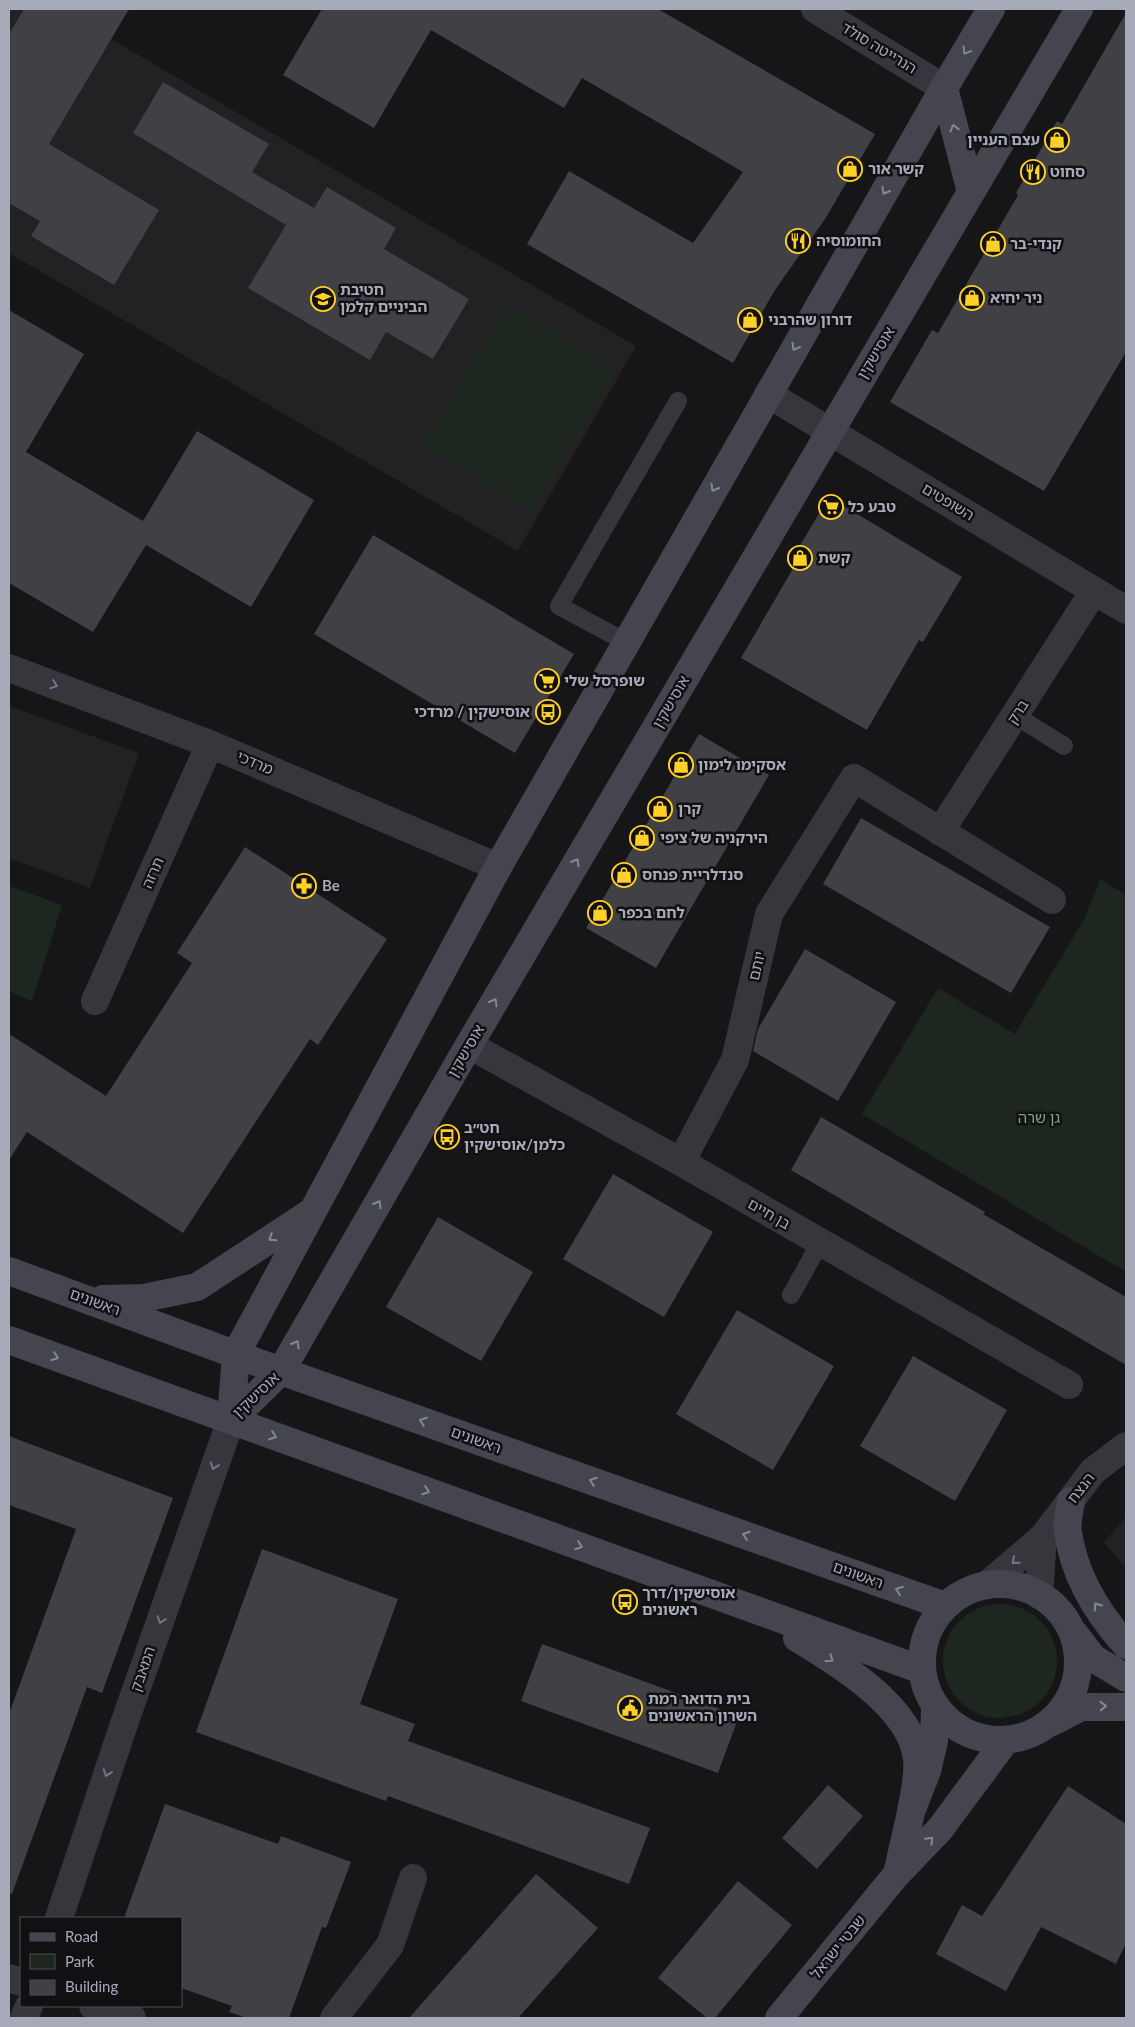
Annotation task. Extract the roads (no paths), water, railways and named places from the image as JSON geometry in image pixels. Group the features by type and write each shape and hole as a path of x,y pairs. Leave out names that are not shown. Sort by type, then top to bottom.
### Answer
{"street":[{"name":"הנרייטה סולד","path":"815,9 944,88"},
{"name":"אוסישקין","path":"231,1420 236,1354 498,867 768,394 991,9"},
{"name":"אוסישקין","path":"231,1420 281,1370 469,1045 1079,9"},
{"path":"944,88 971,192"},
{"name":"השופטים","path":"768,394 1126,610"},
{"name":"ברק","path":"940,832 1016,716 1094,591"},
{"name":"מרדכי","path":"9,668 210,744 498,867"},
{"name":"תרזה","path":"95,1001 210,744"},
{"name":"יותם","path":"680,1162 735,1060 769,914 854,778 940,832"},
{"path":"940,832 1052,900"},
{"name":"בן חיים","path":"469,1045 680,1162 1069,1385"},
{"path":"86,1299 144,1298 197,1287 313,1211"},
{"name":"ראשונים","path":"9,1271 236,1354 945,1606"},
{"path":"9,1340 922,1670"},
{"name":"המאבק","path":"58,1917 127,1714 231,1420"},
{"name":"הנצח","path":"987,1585 1044,1537 1093,1471 1126,1446"},
{"path":"1071,1501 1067,1530 1077,1568 1088,1594 1113,1631 1126,1645"},
{"path":"1039,1595 1044,1537"},
{"path":"1126,1678 1093,1658 1054,1606 1039,1595 1014,1586 987,1585 961,1594 945,1606 929,1628 922,1654 922,1670 929,1696 935,1707 945,1718 978,1737 1006,1740 1024,1736 1082,1707 1111,1705 1126,1707"},
{"path":"744,1606 826,1655 886,1700 903,1723 912,1740 917,1757 917,1778 911,1812"},
{"path":"1048,1724 1066,1703 1075,1682 1078,1654 1070,1628"},
{"name":"שבטי ישראל","path":"896,1875 911,1812 927,1771 934,1741 935,1707"},
{"name":"שבטי ישראל","path":"780,2018 896,1875 940,1829 1006,1740"},
{"path":"334,2018 390,1945 413,1878"},
{"path":"96,2007 132,2018"}],"lane":[{"path":"626,642 559,606 678,401"},
{"path":"1016,716 1064,746"},
{"path":"791,1295 820,1243"}],"place":[{"name":"עצם העניין","path":"1057,140"},
{"name":"קשר אור","path":"850,169"},
{"name":"סחוט","path":"1033,172"},
{"name":"החומוסיה","path":"798,241"},
{"name":"קנדי-בר","path":"993,244"},
{"name":"ניר יחיא","path":"972,298"},
{"name":"חטיבת הביניים קלמן","path":"323,299"},
{"name":"דורון שהרבני","path":"750,320"},
{"name":"טבע כל","path":"831,507"},
{"name":"קשת","path":"800,558"},
{"name":"שופרסל שלי","path":"547,681"},
{"name":"אוסישקין / מרדכי","path":"548,712"},
{"name":"אסקימו לימון","path":"681,765"},
{"name":"קרן","path":"660,809"},
{"name":"הירקניה של ציפי","path":"642,838"},
{"name":"סנדלריית פנחס","path":"624,875"},
{"name":"Be","path":"304,886"},
{"name":"לחם בכפר","path":"600,913"},
{"name":"חט״ב כלמן/אוסישקין","path":"447,1137"},
{"name":"אוסישקין/דרך ראשונים","path":"625,1602"},
{"name":"בית הדואר רמת השרון הראשונים","path":"630,1708"}],"park label":[{"name":"גן שרה","path":"1039,1118"}]}
